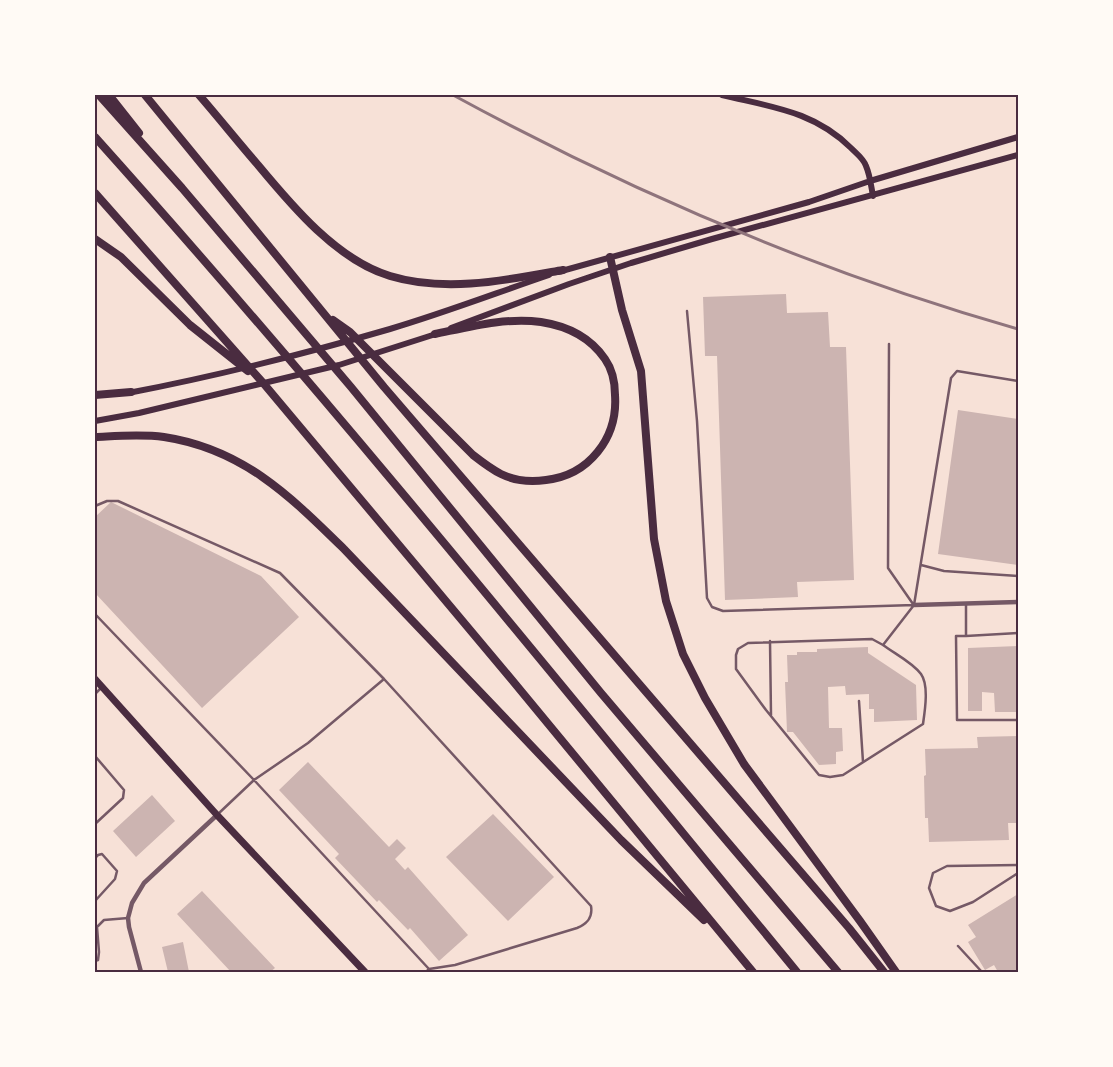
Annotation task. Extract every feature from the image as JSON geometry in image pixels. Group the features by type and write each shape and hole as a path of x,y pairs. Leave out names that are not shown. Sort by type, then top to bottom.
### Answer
{"highway":[{"path":"99,95 182,188 351,387 601,693 838,972"},
{"path":"109,95 182,188"},
{"path":"145,95 384,387 884,972"},
{"path":"199,95 296,210 350,258 390,276 431,284 483,284 563,270"},
{"path":"95,137 167,217 389,477 797,972"},
{"path":"95,193 264,384 753,972"},
{"path":"95,239 121,257 190,326 264,384"},
{"path":"610,256 622,310 641,371 654,539 666,601 683,654 705,698 744,764 896,972"},
{"path":"323,313 350,332 473,455 503,475 536,482 552,480 577,471 597,454 611,432 615,410 615,386 606,360 581,335 559,326 528,321 491,323 435,334"},
{"path":"95,394 131,392"},
{"path":"95,436 141,435 163,437 211,449 240,462 258,473 300,506 344,549 621,840 730,945"}],"main road":[{"path":"722,95 784,109 808,118 822,126 844,141 866,164 873,196"},
{"path":"95,399 197,380 293,357 393,328 563,270 809,202 870,181 1018,138"},
{"path":"95,421 139,413 339,365 435,334 568,284 677,249 1018,155"},
{"path":"95,679 217,815 366,972"}],"street":[{"path":"914,605 1018,602"},
{"path":"141,972 129,927 128,918 132,903 144,883 217,815"}],"lane":[{"path":"687,312 697,421 707,598 712,607 723,611 914,605"},
{"path":"889,344 888,568 914,605"},
{"path":"884,645 914,605 951,378 956,371 1018,381"},
{"path":"95,506 107,501 118,501 280,573 384,679 591,906 591,918 585,925 455,965 429,969 426,972"},
{"path":"921,565 944,571 1018,576"},
{"path":"966,604 966,636"},
{"path":"95,614 254,780 429,969"},
{"path":"1018,633 956,636 957,720 1018,720"},
{"path":"872,639 884,645 922,675 925,687 923,724 843,775 830,777 819,775 736,669 738,649 748,643 770,641 872,639"},
{"path":"770,641 771,716"},
{"path":"217,815 254,780 308,743 384,679"},
{"path":"95,694 102,687"},
{"path":"859,701 863,762"},
{"path":"95,756 124,790 123,798 95,824"},
{"path":"95,858 102,854 117,871 115,879 95,901"},
{"path":"1018,865 947,866 933,873 929,888 936,906 950,911 973,902 1018,872"},
{"path":"95,961 98,960 99,952 96,926 104,920 128,918"},
{"path":"958,946 982,972"}],"building":[{"path":"786,294 787,313 828,312 830,347 846,347 854,580 797,582 798,597 725,600 717,356 705,356 703,297"},
{"path":"958,410 1018,419 1018,565 938,554"},
{"path":"111,502 261,576 299,617 202,708 95,593 95,517"},
{"path":"1018,646 1018,712 995,712 994,693 982,692 982,711 968,711 968,648"},
{"path":"868,647 868,653 916,685 917,720 874,722 874,709 869,709 869,694 846,695 845,686 828,687 829,728 842,728 843,751 836,752 836,764 819,765 793,732 787,732 785,682 788,682 787,655 797,655 797,652 817,652 817,649"},
{"path":"1018,736 1018,823 1008,823 1009,840 929,842 928,818 925,818 925,749 978,748 977,737"},
{"path":"308,762 389,847 397,839 406,848 395,859 405,870 408,867 468,935 439,961 410,928 408,930 379,900 377,902 335,858 339,854 279,790"},
{"path":"152,795 175,821 136,857 113,831"},
{"path":"493,814 554,877 508,921 446,857"},
{"path":"202,891 275,968 270,972 231,972 177,914"},
{"path":"1018,894 1018,972 998,972 994,965 985,970 968,942 976,937 968,925"},
{"path":"183,942 189,972 168,972 162,947"}],"railway":[{"path":"453,95 590,165 729,228 872,283 1018,329"}]}
